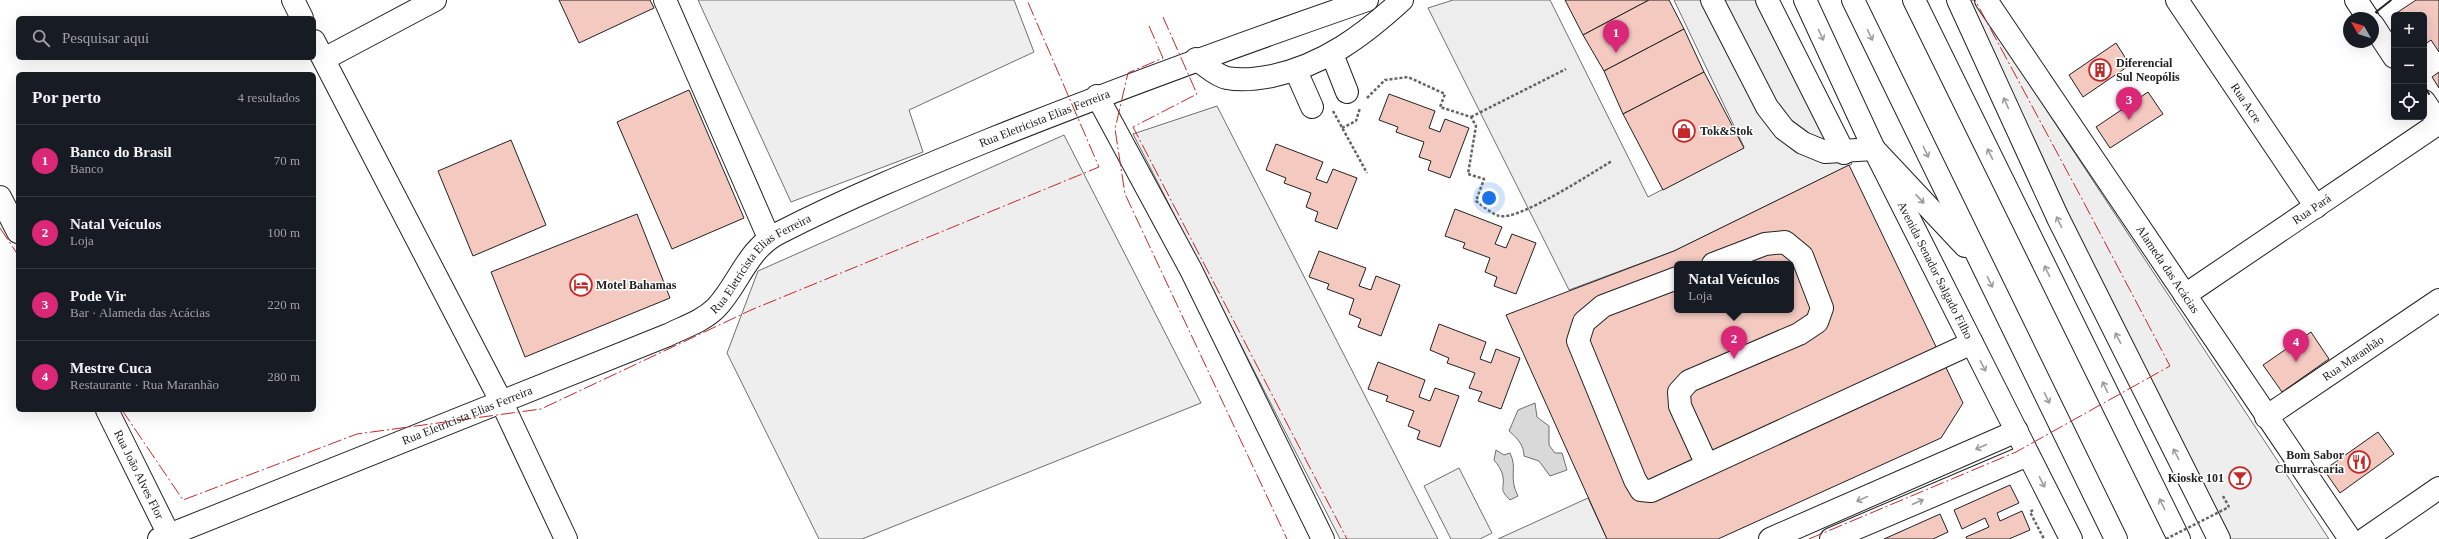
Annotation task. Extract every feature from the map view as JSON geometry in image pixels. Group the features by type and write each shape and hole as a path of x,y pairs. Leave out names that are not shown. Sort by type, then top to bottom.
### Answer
{"main road":[{"path":"293,0 301,16"},
{"path":"435,0 319,50 502,403 566,539"},
{"path":"666,0 769,238"},
{"name":"Rua Eletricista Elias Ferreira","path":"167,538 668,335 704,317 723,299 742,268 769,238 921,168 1097,96 1196,59 1367,0"},
{"path":"1196,59 1226,78 1250,80 1296,71 1332,54 1364,34 1402,0"},
{"path":"1712,0 1767,107 1784,129 1803,143 1825,152 1844,153 1874,149 1979,260"},
{"path":"1767,0 1844,153"},
{"name":"Avenida Senador Salgado Filho","path":"1805,0 1874,149 2071,539"},
{"path":"1853,0 2116,539"},
{"path":"1914,0 2179,539"},
{"path":"1958,0 2058,218 2218,539"},
{"name":"Alameda das Acácias","path":"1986,0 2266,417 2350,539"},
{"name":"Rua Acre","path":"2177,0 2316,207"},
{"path":"2379,34 2391,52"},
{"path":"1332,54 1358,98"},
{"path":"1296,71 1322,108"},
{"path":"1097,96 1192,270 1322,539"},
{"path":"2427,105 2439,123"},
{"name":"Rua Pará","path":"2185,296 2439,123"},
{"path":"0,197 16,228"},
{"path":"1707,465 1680,406 1680,392 1689,381 1799,334 1817,322 1822,308 1802,256 1785,242 1765,244 1721,261"},
{"path":"1674,279 1603,306 1584,322 1578,341 1635,480 1641,490 1651,491 1972,343"},
{"name":"Rua Maranhão","path":"2266,417 2439,300"},
{"name":"Rua João Alves Flor","path":"108,412 167,538"},
{"path":"1770,539 2017,431"},
{"path":"1831,539 2028,454"},
{"path":"2365,539 2439,488"}],"path":[{"path":"1342,128 1356,121 1358,98 1386,80 1408,77 1445,94 1440,108 1471,117 1566,69"},
{"path":"1322,108 1342,128 1367,173"},
{"path":"1471,117 1476,126 1468,174 1484,179 1476,201 1500,216 1514,214 1568,188 1612,160"},
{"path":"2166,539 2229,507"}],"shaded area":[{"path":"698,0 1014,0 1034,52 909,110 923,152 791,202"},
{"path":"1453,0 1550,0 1648,197 1744,147 1674,0 1772,0 1852,164 1674,251 1569,290 1428,8"},
{"path":"1949,0 1974,0 2329,539 2225,539"},
{"path":"1217,106 1438,539 1340,539 1133,134"},
{"path":"1064,135 1201,403 862,539 819,539 727,353 758,271"},
{"path":"1535,403 1537,417 1549,426 1549,445 1555,453 1562,453 1567,470 1550,476 1539,461 1524,456 1521,445 1509,431 1518,410"},
{"path":"1496,450 1504,455 1510,453 1512,459 1513,478 1518,496 1510,500 1503,491 1502,474 1500,468 1494,460"},
{"path":"1459,468 1492,533 1480,539 1451,539 1424,486"},
{"path":"1588,498 1607,539 1498,539"}],"building":[{"path":"559,0 650,0 654,8 579,43"},
{"path":"1565,0 1649,0 1583,35"},
{"path":"1649,0 1669,0 1684,29 1604,71 1583,35"},
{"path":"2416,0 2439,0 2439,52 2431,40 2427,43 2427,12 2398,12"},
{"path":"1684,29 1704,72 1623,114 1604,71"},
{"name":"Diferencial Sul Neopólis","path":"2116,43 2130,65 2083,97 2069,75"},
{"name":"Tok&Stok","path":"1704,72 1744,148 1663,190 1623,114"},
{"path":"2439,72 2439,88 2432,77"},
{"path":"689,90 744,218 672,249 617,122"},
{"path":"2148,92 2163,114 2110,148 2096,127"},
{"path":"1389,94 1435,111 1429,128 1440,132 1445,119 1469,128 1450,178 1428,170 1431,161 1419,157 1424,142 1396,132 1398,127 1379,120"},
{"path":"511,140 546,225 473,256 438,171"},
{"path":"1276,144 1323,162 1316,179 1327,183 1333,169 1357,178 1337,229 1315,221 1318,212 1306,207 1311,193 1284,183 1286,178 1266,170"},
{"path":"1849,165 1963,403 1941,438 1718,539 1607,539 1506,315 1674,251"},
{"path":"1455,209 1502,227 1495,244 1506,248 1512,234 1536,243 1516,294 1494,286 1497,277 1485,272 1490,258 1463,248 1465,243 1445,236"},
{"name":"Motel Bahamas","path":"637,214 670,298 525,357 491,272"},
{"path":"1319,251 1366,268 1359,286 1371,290 1376,276 1400,285 1381,336 1358,327 1361,319 1349,314 1354,299 1327,289 1329,284 1309,277"},
{"path":"1439,324 1486,342 1480,359 1491,363 1496,349 1520,358 1501,409 1478,401 1482,392 1469,388 1475,373 1447,363 1449,358 1430,350"},
{"path":"2311,332 2329,359 2282,392 2263,365"},
{"path":"1378,362 1425,380 1419,397 1430,401 1435,388 1459,396 1440,447 1417,439 1420,431 1408,426 1414,411 1386,401 1388,396 1368,389"},
{"name":"Bom Sabor Churrascaria","path":"2378,432 2394,454 2340,493 2324,470"},
{"path":"2010,485 2019,503 1997,513 2000,521 2022,511 2030,530 2009,539 1967,539 1966,537 1989,527 1985,518 1962,529 1954,510"},
{"path":"1940,514 1948,532 1933,539 1884,539"}],"wall":[{"path":"2376,12 2390,1"}],"power":[{"path":"123,412 183,500 357,434 541,409 751,310 1099,167 1027,0"},
{"path":"1809,539 2016,452 2170,366 1975,0"},
{"path":"1163,17 1197,94 1133,127 1347,539"},
{"path":"1149,26 1163,58 1128,73 1115,129 1125,194 1287,539"},
{"path":"0,228 16,252"}],"place":[{"name":"Banco do Brasil","path":"1616,53"},
{"name":"Diferencial Sul Neopólis","path":"2100,70"},
{"name":"Pode Vir","path":"2129,120"},
{"name":"Tok&Stok","path":"1684,131"},
{"name":"Motel Bahamas","path":"581,285"},
{"name":"Natal Veículos","path":"1734,359"},
{"name":"Mestre Cuca","path":"2296,362"},
{"name":"Bom Sabor Churrascaria","path":"2359,462"},
{"name":"Kioske 101","path":"2240,478"}]}
